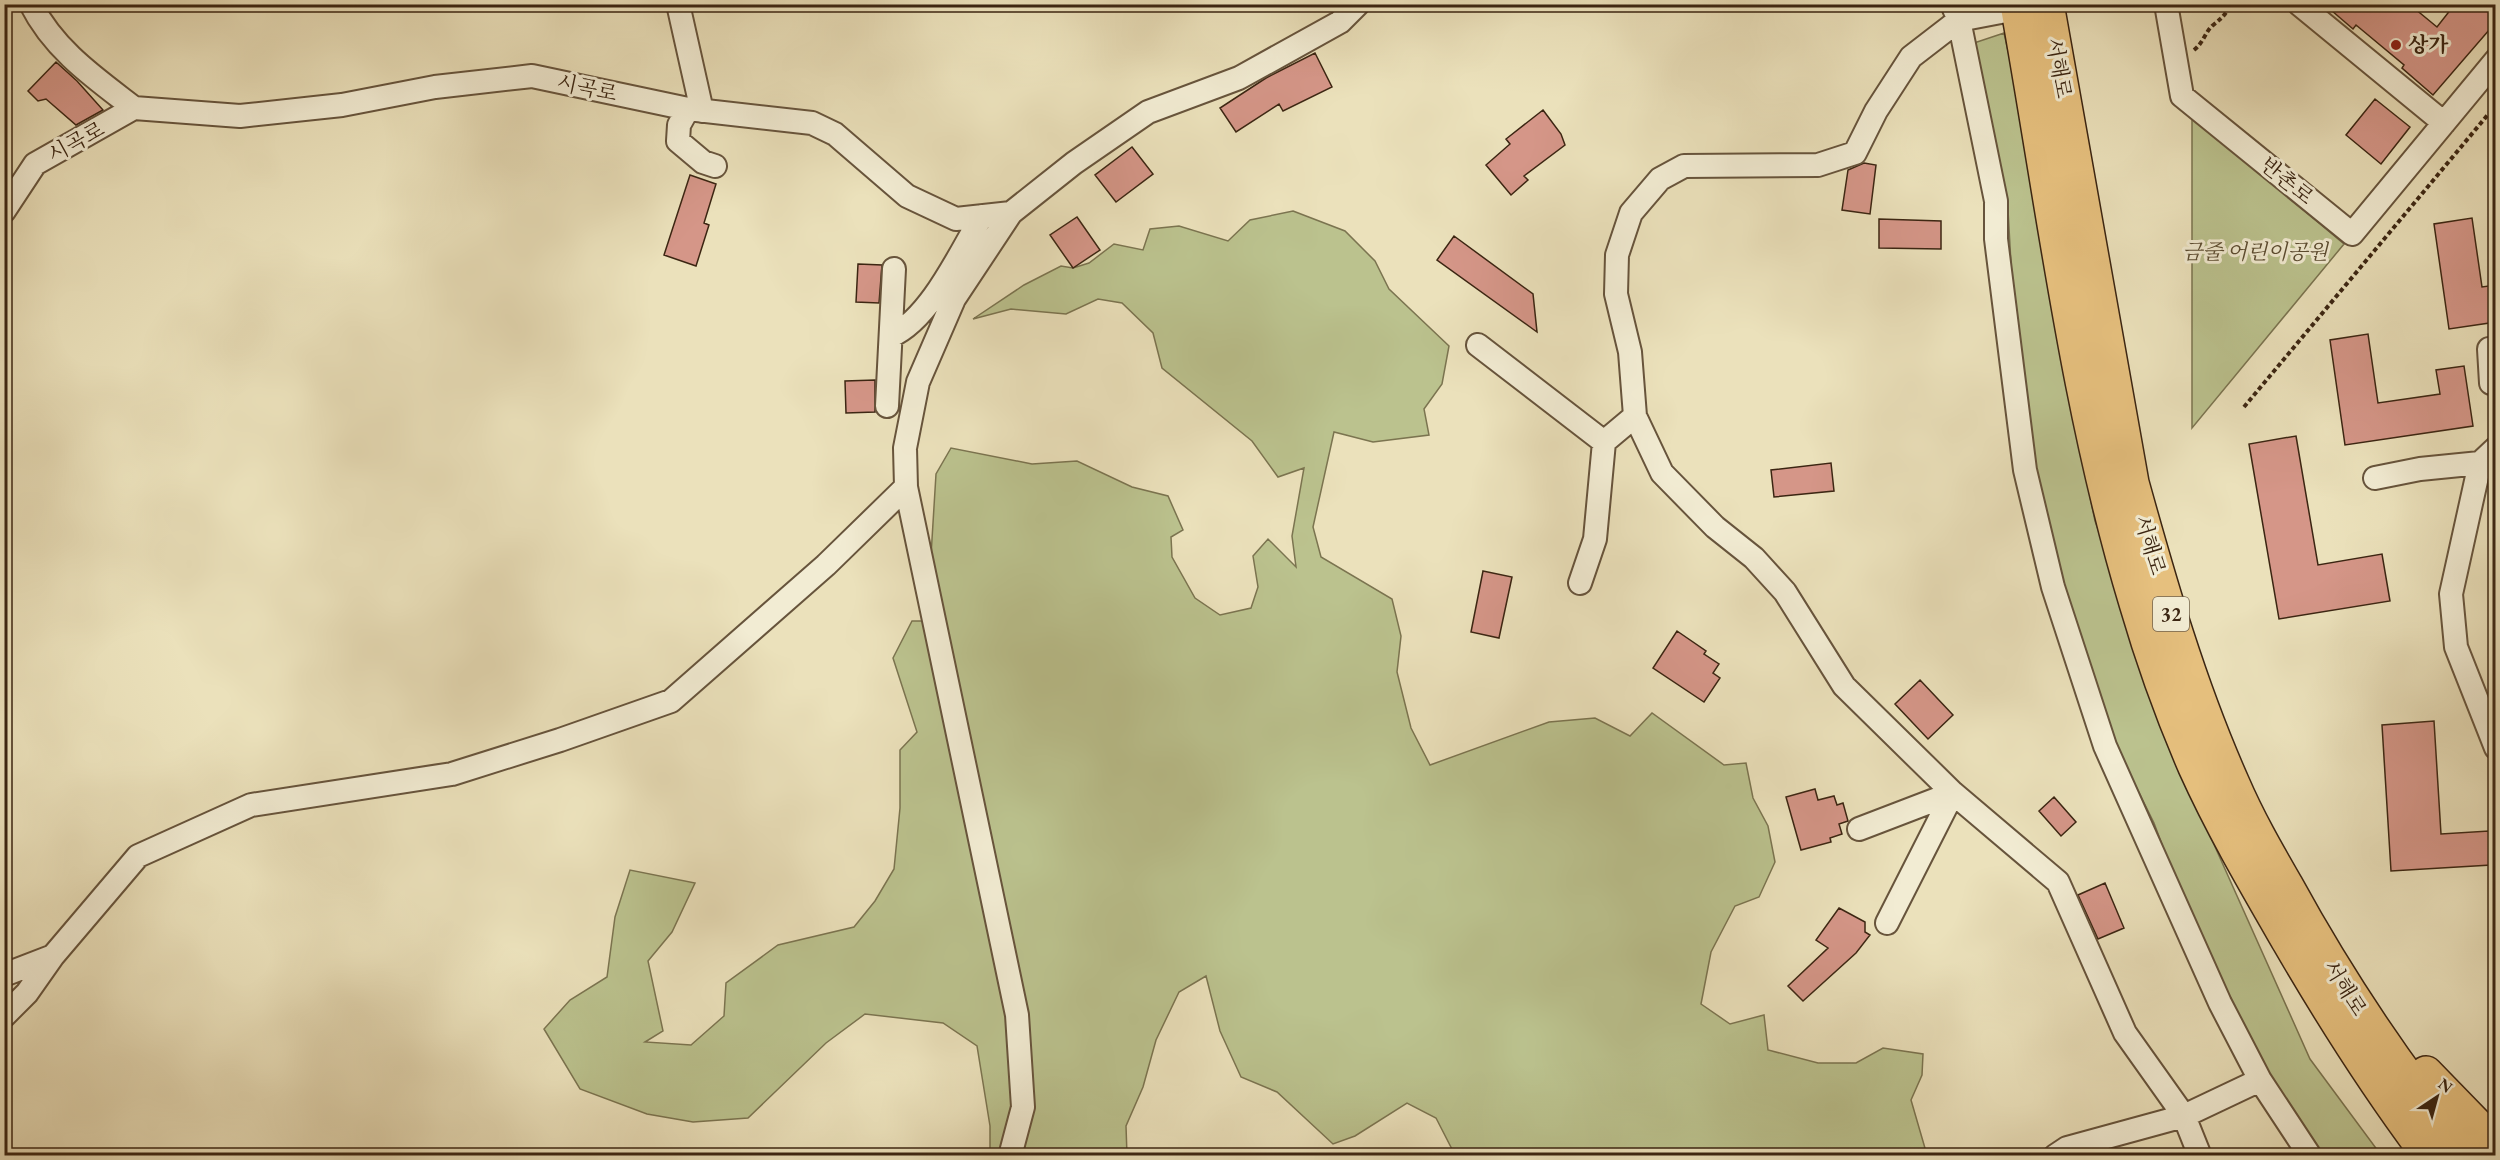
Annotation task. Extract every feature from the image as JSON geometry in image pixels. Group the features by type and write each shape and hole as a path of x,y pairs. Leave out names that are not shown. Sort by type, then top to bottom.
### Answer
{"highway":[{"name":"서해로","path":"2047,4 2132,483 2152,557 2202,706 2225,765 2307,924 2376,1036 2468,1155"},
{"name":"서해로","path":"2012,8 2079,364 2106,489 2136,603 2195,767 2241,859 2348,1041 2387,1100 2429,1155"},
{"path":"2307,924 2387,1029 2496,1145"},
{"path":"2348,1041 2418,1155"}],"street":[{"name":"시곡로","path":"31,4 46,33 78,65 135,108 240,116 342,105 435,87 532,76 695,110 812,123 835,134 907,196 956,219 1011,213"},
{"path":"678,4 695,110 679,125 678,141 703,162 715,166"},
{"path":"1010,1155 1023,1107 1017,1015 906,487 905,448 918,382 954,299 1011,213 1074,163 1148,112 1239,78 1340,22 1358,4"},
{"name":"반촌로","path":"2166,4 2182,96 2352,234 2496,60"},
{"path":"2300,4 2444,123"},
{"path":"2012,8 1956,12 1911,57 1876,111 1855,153 1818,165 1684,166 1660,179 1631,213 1617,255 1616,294 1630,352 1635,416 1662,473 1715,527 1754,558 1785,592 1844,686 1953,793 2058,882 2125,1033 2184,1116 2200,1155"},
{"path":"1956,12 1996,201 1996,239 2025,470 2053,587 2105,746 2220,1003 2260,1080 2310,1155"},
{"name":"시곡로","path":"4,211 35,164 135,108"},
{"path":"891,336 914,322 982,216"},
{"path":"887,406 894,269"},
{"path":"1478,345 1604,442"},
{"path":"2491,383 2489,349 2496,349"},
{"path":"1580,583 1595,539 1604,442 1635,416"},
{"path":"2375,478 2488,456 2451,594 2456,647 2496,748"},
{"path":"4,1016 27,993 53,956 138,856 251,806 452,774 560,740 671,701 826,565 906,487"},
{"path":"1859,829 1953,793"},
{"path":"1887,923 1953,793"},
{"path":"4,975 53,956"},
{"path":"2055,1155 2067,1148 2184,1116 2260,1080"}],"path":[{"path":"2192,51 2200,46 2211,27 2219,22 2230,4"},
{"path":"2244,407 2496,105"}],"green space":[{"path":"2004,33 2022,113 2055,323 2095,521 2195,802 2310,1059 2381,1155 2318,1155 2275,1094 2190,920 2154,823 2115,744 2050,562 2025,411 2013,299 2008,210 1971,44"},
{"name":"금줄 어린이공원","path":"2192,116 2344,244 2192,428"},
{"path":"1293,211 1345,231 1375,261 1389,289 1449,346 1442,384 1424,409 1429,435 1373,442 1334,432 1313,527 1321,557 1392,599 1401,636 1397,672 1411,728 1430,765 1549,722 1595,718 1630,736 1652,713 1724,765 1746,763 1753,798 1768,826 1775,862 1759,897 1735,906 1711,952 1701,1004 1730,1024 1764,1015 1768,1050 1818,1063 1856,1063 1883,1048 1923,1054 1922,1075 1911,1100 1927,1155 1455,1155 1436,1118 1407,1103 1355,1136 1333,1144 1277,1092 1241,1077 1220,1031 1206,976 1179,992 1156,1040 1143,1087 1126,1126 1127,1155 990,1155 990,1126 977,1046 943,1023 865,1014 826,1043 748,1118 693,1122 647,1114 580,1089 544,1029 570,1000 607,977 615,917 630,870 695,883 672,932 648,961 663,1031 645,1042 691,1045 724,1016 726,983 778,945 854,927 875,901 894,869 900,808 900,750 917,732 893,658 912,621 927,621 936,474 951,448 1032,464 1077,461 1132,487 1168,496 1183,530 1171,537 1172,557 1195,598 1220,615 1251,608 1258,587 1253,556 1268,539 1296,567 1292,536 1304,468 1278,477 1252,441 1162,368 1153,333 1122,303 1098,299 1066,314 1011,309 973,319 1024,285 1061,266 1073,268 1089,263 1114,244 1143,250 1150,229 1179,226 1228,241 1250,220"}],"building":[{"path":"2324,4 2409,4 2437,27 2455,4 2496,4 2496,22 2433,95 2402,68 2404,65 2356,25 2353,29"},
{"path":"1315,53 1332,87 1283,111 1279,104 1236,132 1220,108 1266,78"},
{"path":"56,62 103,110 76,125 46,99 38,101 28,91"},
{"name":"상가","path":"2375,99 2410,127 2381,164 2346,135"},
{"path":"1543,110 1561,134 1565,145 1524,176 1528,180 1511,195 1486,165 1510,144 1506,139"},
{"path":"1132,147 1153,174 1116,202 1095,175"},
{"path":"1864,163 1876,165 1870,214 1842,210 1848,170"},
{"path":"690,175 716,184 704,223 709,225 696,266 664,255"},
{"path":"1077,217 1100,250 1073,268 1050,235"},
{"path":"2472,218 2482,287 2496,285 2496,322 2449,329 2434,224"},
{"path":"1879,219 1941,221 1941,249 1879,248"},
{"path":"1454,236 1533,294 1537,332 1437,260"},
{"path":"858,264 882,265 879,303 856,302"},
{"path":"2368,334 2378,403 2440,394 2436,370 2464,366 2473,426 2345,445 2330,340"},
{"path":"875,380 875,412 846,413 845,381"},
{"path":"2296,436 2318,565 2382,554 2390,601 2279,619 2249,444"},
{"path":"1831,463 1834,491 1774,497 1771,470"},
{"path":"1483,571 1512,577 1499,638 1471,632"},
{"path":"1677,631 1706,651 1704,654 1719,664 1713,673 1720,678 1704,702 1653,668"},
{"path":"1920,680 1953,715 1928,739 1895,704"},
{"path":"2434,721 2441,834 2489,831 2491,865 2391,871 2382,725"},
{"path":"1815,789 1818,800 1834,796 1837,805 1843,803 1848,821 1839,824 1842,834 1830,838 1831,842 1801,850 1786,797"},
{"path":"2054,797 2076,822 2061,836 2039,811"},
{"path":"2105,883 2124,928 2098,939 2078,895"},
{"path":"1839,908 1865,922 1865,932 1870,935 1856,953 1803,1001 1788,986 1828,948 1816,940"}],"place":[{"name":"상가","path":"2396,45"}]}
